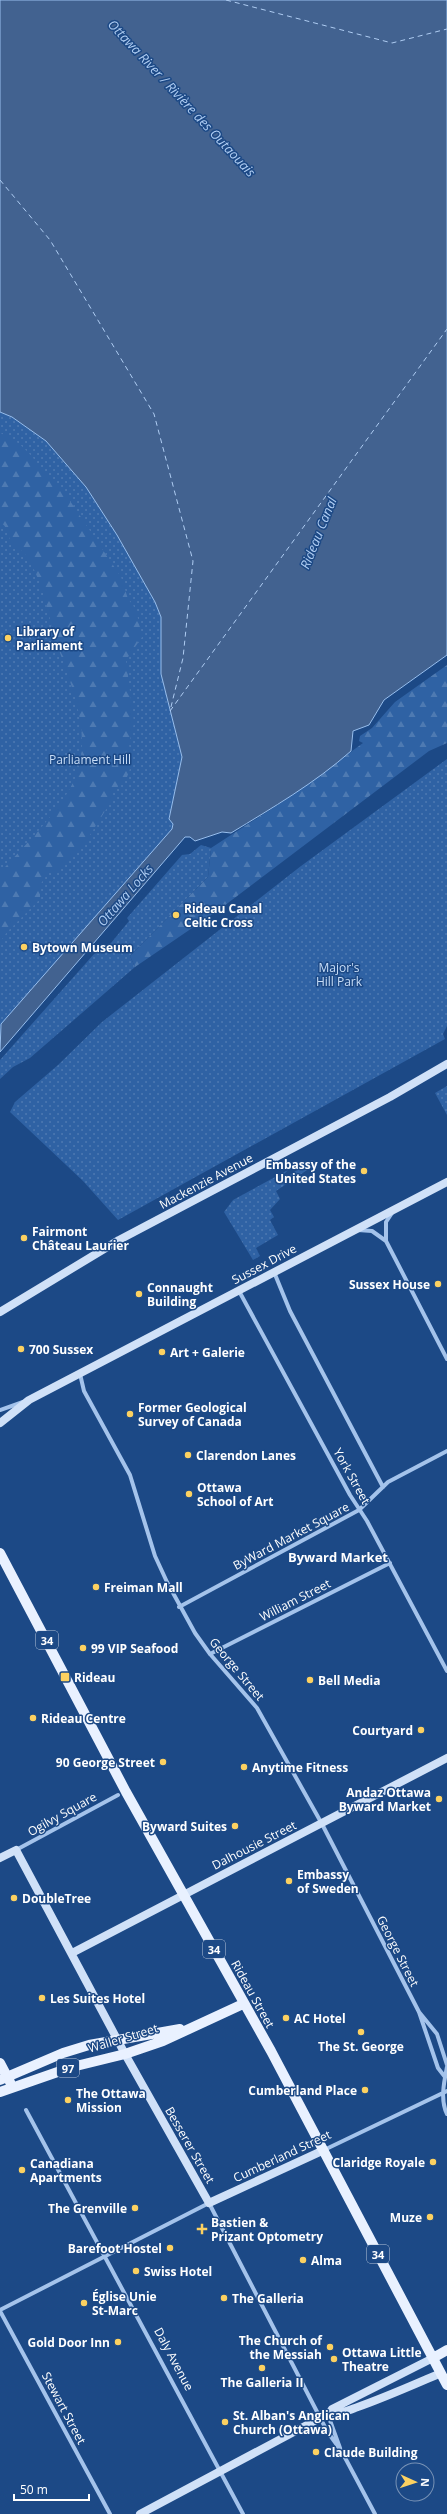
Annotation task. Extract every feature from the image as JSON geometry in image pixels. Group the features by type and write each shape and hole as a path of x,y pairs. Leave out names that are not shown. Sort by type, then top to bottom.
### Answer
{"main road":[{"name":"Mackenzie Avenue","path":"0,1312 119,1240 390,1097 447,1064"},
{"name":"Sussex Drive","path":"0,1423 29,1400 447,1182"},
{"name":"Rideau Street","path":"0,1553 126,1792 185,1895 243,2004 324,2150 433,2358 444,2372 447,2384"},
{"name":"Dalhousie Street","path":"72,1953 447,1758"},
{"path":"0,1858 16,1850"},
{"name":"Besserer Street","path":"16,1850 119,2040 125,2054 210,2203"},
{"name":"Waller Street","path":"0,2092 72,2067 125,2054 163,2041 185,2029 243,2004"},
{"name":"Waller Street","path":"4,2078 63,2053 89,2045 163,2031 185,2029"},
{"path":"0,2063 4,2078 13,2088"},
{"name":"Cumberland Street","path":"210,2203 324,2150"},
{"path":"140,2514 220,2470 324,2417 332,2409 447,2350"},
{"path":"324,2417 337,2415 376,2401 444,2372"}],"street":[{"path":"386,1241 386,1222 395,1209"},
{"path":"355,1230 372,1231 386,1241 447,1359"},
{"name":"York Street","path":"274,1272 290,1311 383,1487"},
{"name":"York Street","path":"239,1290 359,1510 367,1521 390,1563 447,1671"},
{"name":"George Street","path":"80,1374 84,1391 130,1475 156,1556 180,1607 210,1654 257,1708 322,1824 419,2012 430,2048 445,2077"},
{"name":"Sussex Drive","path":"0,1410 29,1400"},
{"name":"ByWard Market Square","path":"180,1607 359,1510 383,1487 447,1451"},
{"name":"William Street","path":"210,1654 390,1563"},
{"name":"Ogilvy Square","path":"16,1850 118,1795"},
{"name":"George Street","path":"419,2012 437,2034 447,2066 445,2077 444,2108 447,2114"},
{"name":"Cumberland Street","path":"324,2150 445,2092"},
{"name":"Daly Avenue","path":"26,2110 243,2514"},
{"name":"Cumberland Street","path":"0,2311 210,2203"},
{"name":"Besserer Street","path":"210,2203 375,2514"},
{"name":"Stewart Street","path":"0,2311 110,2514"},
{"name":"Besserer Street","path":"324,2417 342,2452"}],"green space":[{"name":"Parliament Hill","path":"0,412 12,417 46,441 86,487 117,535 155,602 161,616 161,674 182,757 169,819 173,824 172,829 0,1027"},
{"path":"0,433 20,444 58,488 66,495 121,577 128,599 136,609 142,637 126,660 134,723 129,744 131,766 127,777 113,792 112,800 88,838 65,865 56,872 48,873 40,885 40,899 7,932 0,942 0,873 45,823 66,795 74,781 79,767 82,750 82,734 76,701 55,638 39,582 27,557 12,543 5,526 0,523"},
{"path":"447,665 447,743 429,751 220,909 135,967 130,956 208,877 211,848 282,802 363,743 359,741 360,736 372,728 395,702"},
{"name":"Major's Hill Park","path":"447,759 447,1026 443,1034 445,1039 118,1220 83,1181 10,1112 15,1102 58,1065 102,1022 301,866"},
{"path":"201,845 211,848 208,877 130,956 135,967 30,1058 13,1067 0,1079 0,1060 94,954 111,943 129,921 127,918 182,855 190,854"},
{"path":"447,1086 447,1115 435,1093"},
{"path":"311,1160 319,1162 276,1191 280,1199 270,1210 274,1217 270,1220 278,1235 256,1248 260,1256 253,1260 224,1212 233,1200 288,1170 283,1175 287,1177"}],"water":[{"path":"0,0 447,0 447,655 384,700 369,725 353,731 351,751 323,774 277,805 231,833 222,832 195,841 190,837 185,837 0,1052 1,1024 172,829 173,824 169,819 182,757 161,674 161,617 155,602 117,535 86,487 46,441 12,417 0,412"}],"ferry route":[{"path":"226,0 392,43 447,29"},
{"path":"0,180 50,240 154,414 193,561 183,658 170,711 447,329"}],"place":[{"name":"Library of Parliament","path":"8,638"},
{"name":"Rideau Canal Celtic Cross","path":"176,915"},
{"name":"Bytown Museum","path":"24,947"},
{"name":"Embassy of the United States","path":"364,1171"},
{"name":"Fairmont Château Laurier","path":"24,1238"},
{"name":"Sussex House","path":"438,1284"},
{"name":"Connaught Building","path":"139,1294"},
{"name":"700 Sussex","path":"21,1349"},
{"name":"Art + Galerie","path":"162,1352"},
{"name":"Former Geological Survey of Canada","path":"130,1414"},
{"name":"Clarendon Lanes","path":"188,1455"},
{"name":"Ottawa School of Art","path":"189,1494"},
{"name":"Freiman Mall","path":"96,1587"},
{"name":"99 VIP Seafood","path":"83,1648"},
{"name":"Rideau","path":"65,1677"},
{"name":"Bell Media","path":"310,1680"},
{"name":"Rideau Centre","path":"33,1718"},
{"name":"Courtyard","path":"421,1730"},
{"name":"90 George Street","path":"163,1762"},
{"name":"Anytime Fitness","path":"244,1767"},
{"name":"Andaz Ottawa Byward Market","path":"439,1799"},
{"name":"Byward Suites","path":"235,1826"},
{"name":"Embassy of Sweden","path":"289,1881"},
{"name":"DoubleTree","path":"14,1898"},
{"name":"Les Suites Hotel","path":"42,1998"},
{"name":"AC Hotel","path":"286,2018"},
{"name":"The St. George","path":"361,2032"},
{"name":"Cumberland Place","path":"365,2090"},
{"name":"The Ottawa Mission","path":"68,2100"},
{"name":"Claridge Royale","path":"433,2162"},
{"name":"Canadiana Apartments","path":"22,2170"},
{"name":"The Grenville","path":"135,2208"},
{"name":"Muze","path":"430,2217"},
{"name":"Bastien & Prizant Optometry","path":"202,2229"},
{"name":"Barefoot Hostel","path":"170,2248"},
{"name":"Alma","path":"303,2260"},
{"name":"Swiss Hotel","path":"136,2271"},
{"name":"The Galleria","path":"224,2298"},
{"name":"Église Unie St-Marc","path":"84,2303"},
{"name":"Gold Door Inn","path":"118,2342"},
{"name":"The Church of the Messiah","path":"330,2347"},
{"name":"Ottawa Little Theatre","path":"334,2359"},
{"name":"The Galleria II","path":"262,2368"},
{"name":"St. Alban's Anglican Church (Ottawa)","path":"225,2422"},
{"name":"Claude Building","path":"316,2452"}],"district":[{"name":"Byward Market","path":"338,1557"}],"water label":[{"name":"Ottawa River / Rivière des Outaouais","path":"182,98"},
{"name":"Rideau Canal","path":"318,533"},
{"name":"Ottawa Locks","path":"125,895"}]}
